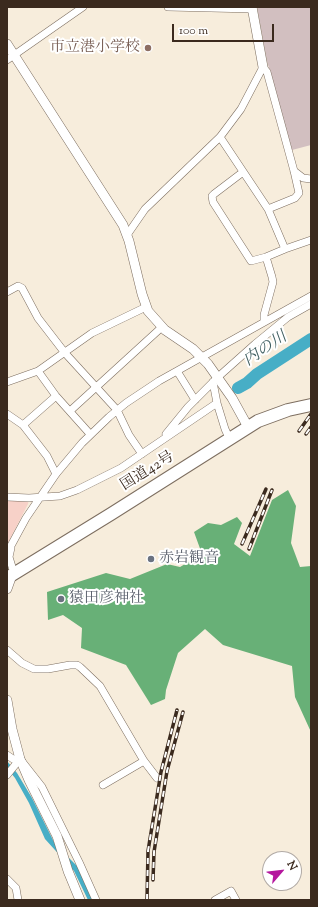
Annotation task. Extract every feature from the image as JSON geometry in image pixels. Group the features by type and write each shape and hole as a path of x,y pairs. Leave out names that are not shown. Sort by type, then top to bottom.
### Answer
{"highway":[{"name":"国道42号","path":"10,576 230,440 248,427 270,416 311,404"}],"street":[{"path":"11,58 83,7"},
{"path":"168,7 252,8 263,67 267,72 299,190 298,196 295,198 268,209"},
{"path":"7,44 11,58 120,219 127,235 146,307 162,327 202,357 215,380 232,398 248,427"},
{"path":"127,235 145,209 220,137 241,109 263,67"},
{"path":"220,137 268,209 285,249"},
{"path":"294,171 303,178 311,179"},
{"path":"243,172 212,196 213,202 251,261 311,240"},
{"path":"264,322 264,315 273,282 266,257"},
{"path":"7,292 18,286 22,288 38,318 117,410 129,435 142,454"},
{"path":"7,552 22,525 56,474 90,434 117,410 136,396 177,371 311,296"},
{"path":"158,442 215,380 278,324 311,304"},
{"path":"7,382 38,372 92,333 146,307"},
{"path":"70,411 162,327"},
{"path":"177,371 195,400"},
{"path":"38,372 56,396 90,434"},
{"path":"215,380 217,403 230,440"},
{"path":"23,425 56,396"},
{"path":"7,497 40,498 60,496 77,490 116,471 217,403"},
{"path":"7,414 23,425 48,456 56,474"},
{"path":"7,589 13,567 9,557 12,544"},
{"path":"7,650 22,663 34,669 48,669 70,664 80,667 100,686 144,761 157,778"},
{"path":"7,700 12,729 20,759 57,836 68,871 80,900"},
{"path":"7,755 13,759 20,759"},
{"path":"7,775 20,759"},
{"path":"20,759 38,781 49,798 96,900"},
{"path":"103,785 144,761"},
{"path":"7,879 16,888 17,899"},
{"path":"215,900 231,891 236,900"}],"shaded area":[{"path":"257,7 311,7 311,145 292,150 267,61"},
{"path":"7,497 29,498 28,504 7,545"}],"green space":[{"path":"288,490 296,506 291,543 300,567 311,566 311,732 295,697 292,666 223,645 205,629 178,653 166,690 165,699 151,705 126,665 81,648 82,628 63,615 48,620 47,592 106,573 130,579 167,564 180,567 202,554 194,532 208,523 221,525 237,517 242,523 234,544 250,556 272,500"}],"water":[{"path":"7,761 17,773 32,798 55,844 79,868 93,900 88,900 74,871 45,839 29,803 15,778 7,768"}],"waterway":[{"name":"内の川","path":"238,388 311,339"}],"railway":[{"path":"299,431 311,414"},
{"path":"306,434 311,427"},
{"path":"242,544 266,489"},
{"path":"249,549 272,490"},
{"path":"147,900 148,851 161,772 177,710"},
{"path":"153,880 154,852 167,771 183,712"}],"place":[{"name":"市立港小学校","path":"148,48"},
{"name":"赤岩観音","path":"151,559"},
{"name":"猿田彦神社","path":"61,599"}]}
